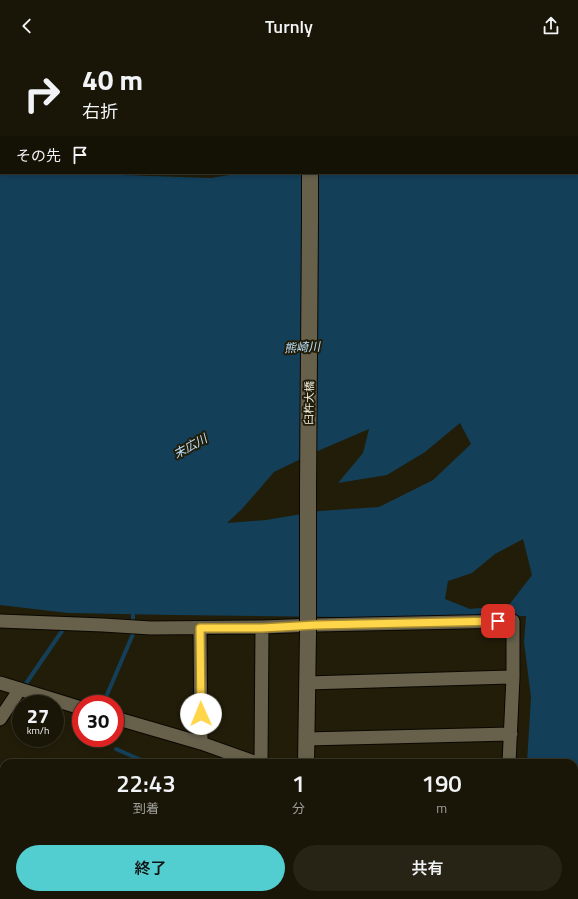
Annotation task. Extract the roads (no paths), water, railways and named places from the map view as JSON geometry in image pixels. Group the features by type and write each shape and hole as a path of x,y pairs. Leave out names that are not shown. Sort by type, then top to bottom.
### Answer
{"street":[{"name":"臼杵大橋","path":"306,759 310,174"},
{"path":"0,621 152,628 262,628 316,625 513,621 510,759"},
{"path":"200,628 201,743"},
{"path":"261,759 262,628"},
{"path":"307,683 513,677"},
{"path":"0,683 72,705"},
{"path":"0,718 20,689"},
{"path":"124,721 201,743 246,759"},
{"path":"306,739 511,734"}],"water":[{"path":"0,174 117,174 211,178 235,174 578,174 578,759 527,759 531,697 524,642 526,616 431,618 68,613 0,605","holes":["460,423 471,444 433,480 379,507 320,511 266,520 227,523 242,509 274,472 313,453 369,429 363,453 338,483 387,475 425,452","523,539 532,575 509,605 470,609 445,599 448,581 472,573 495,554"]}],"waterway":[{"path":"133,609 133,621"},
{"path":"25,685 62,631"},
{"path":"107,695 133,634"},
{"path":"116,749 139,759"}],"water label":[{"name":"熊崎川","path":"302,347"},
{"name":"末広川","path":"190,446"}]}
